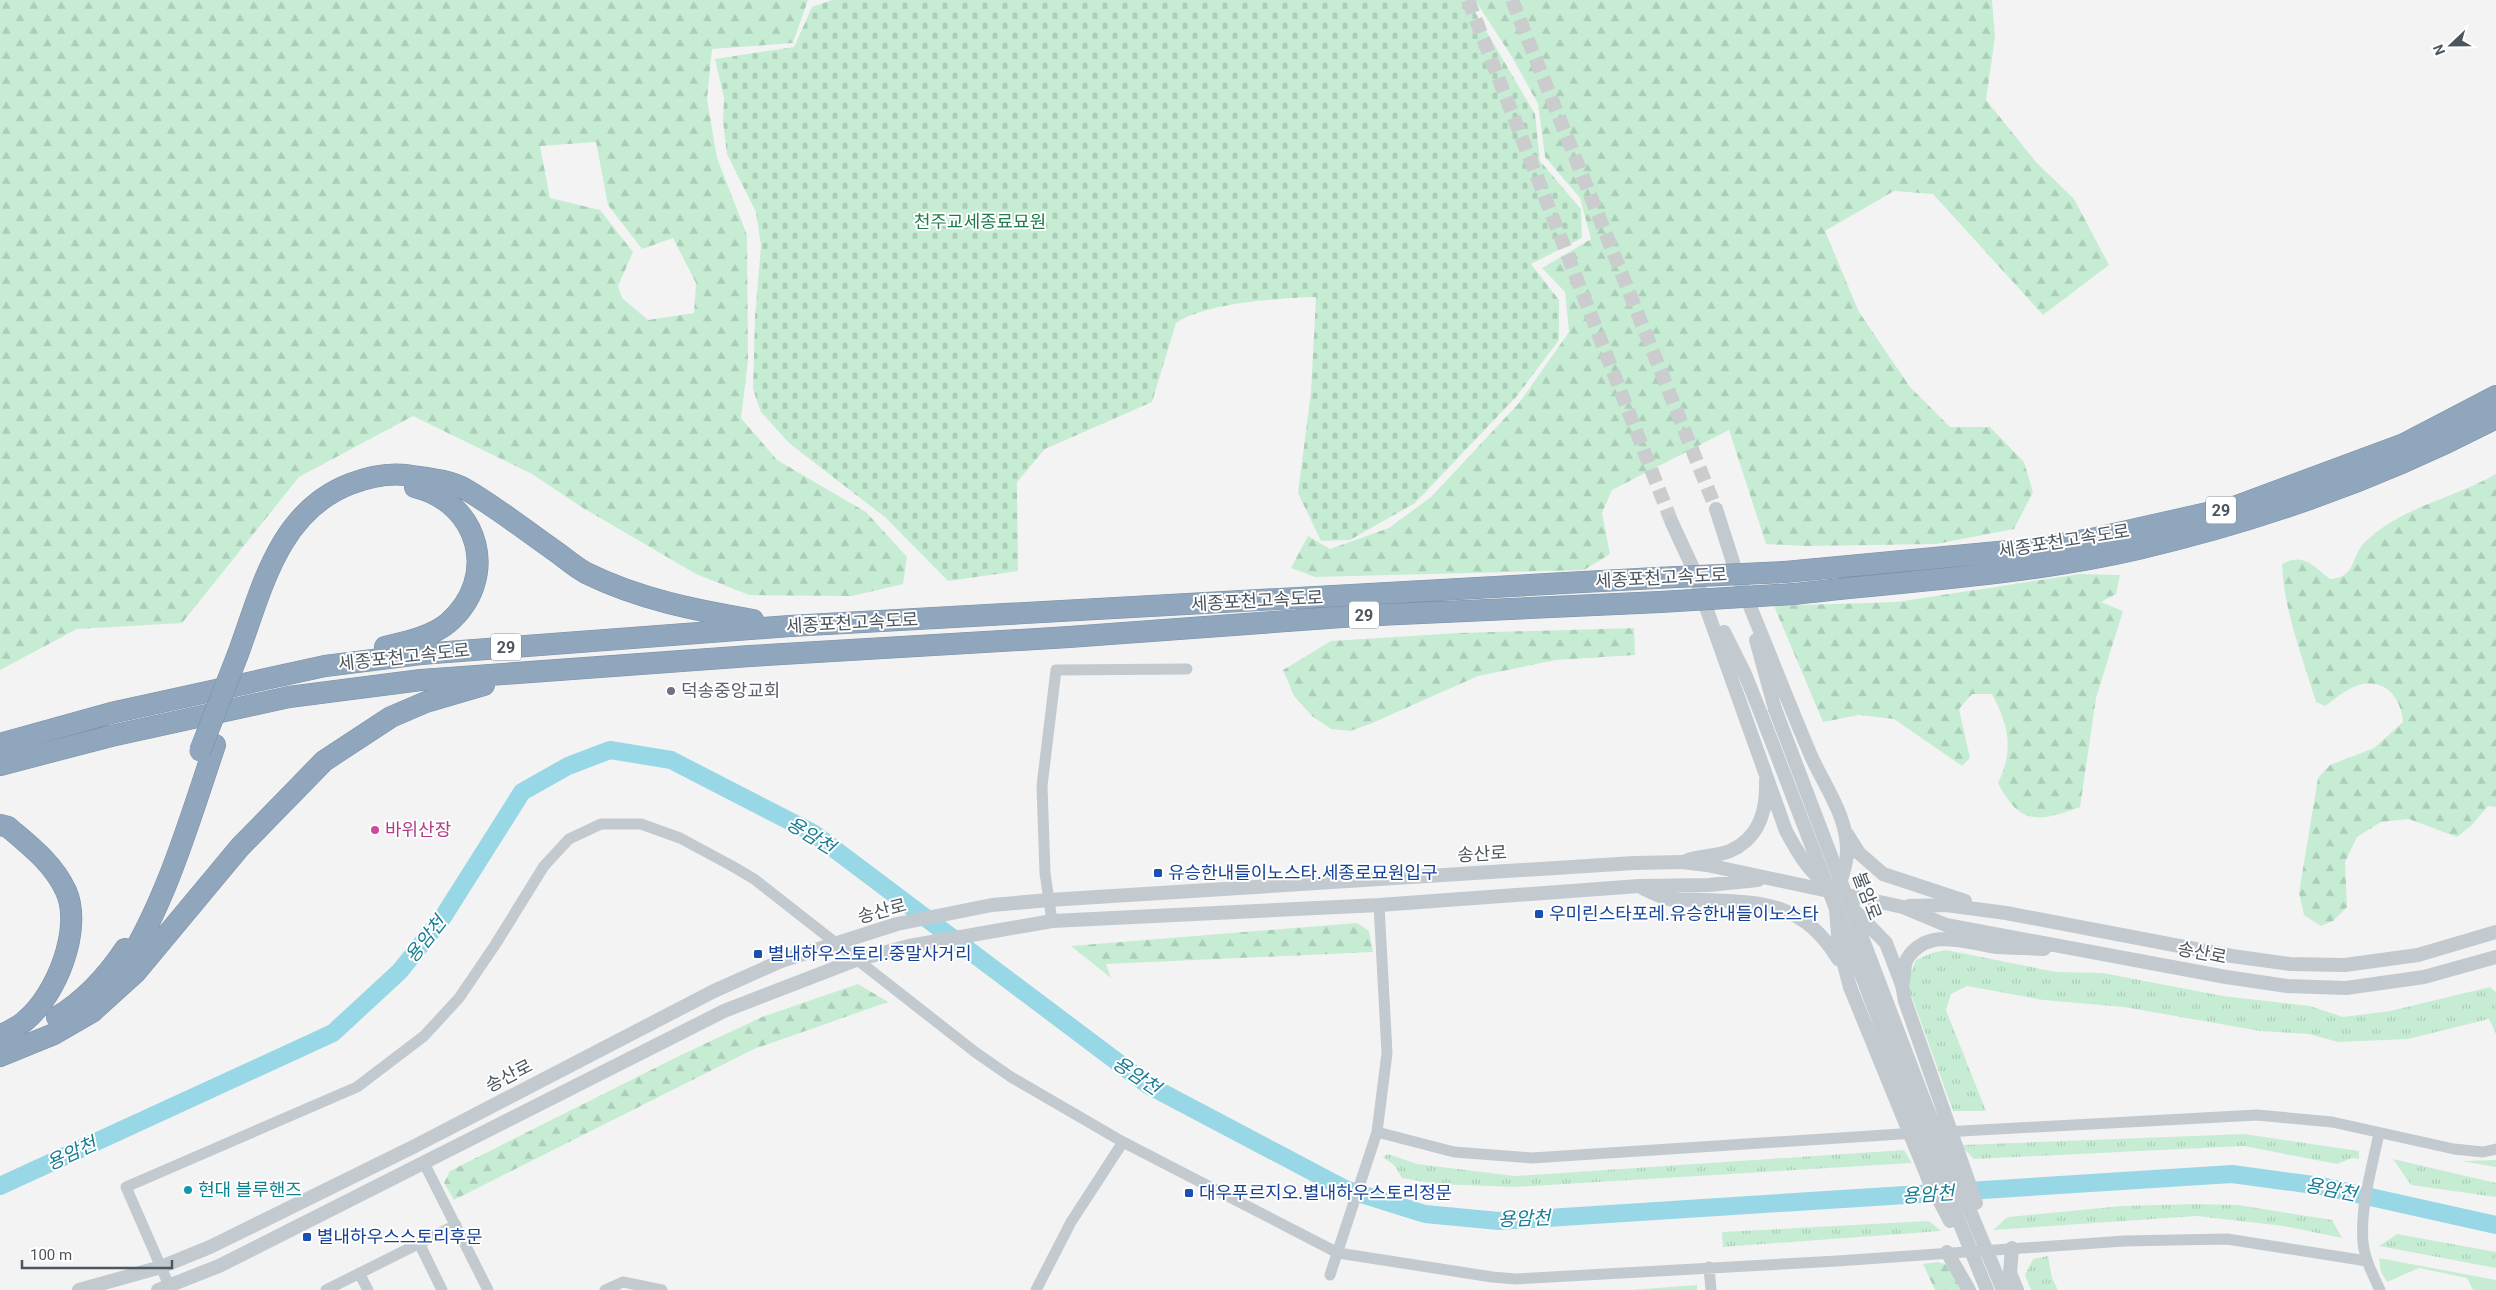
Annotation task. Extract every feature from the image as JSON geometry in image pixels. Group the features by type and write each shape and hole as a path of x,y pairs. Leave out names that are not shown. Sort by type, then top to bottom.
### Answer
{"highway":[{"name":"세종포천고속도로","path":"0,765 111,736 289,697 420,680 1356,616 1794,594 2032,559 2096,538 2234,506 2404,444 2496,396"},
{"name":"세종포천고속도로","path":"0,744 111,713 325,666 421,654 790,626 2032,559 2137,549 2224,527 2304,503 2393,468 2442,446 2496,418"},
{"path":"245,652 273,558 287,534 304,512 343,487 378,476 397,474 429,478 463,488 584,572 632,594 688,609 790,626"},
{"path":"0,1045 30,1034 78,1005 112,968 135,934 154,890 245,652 289,553 311,526 347,498 363,492 395,486 428,490 451,503 469,524 477,552 476,578 465,603 448,623 432,633 325,666"},
{"path":"0,1056 54,1034 92,1012 136,972 240,847 324,761 391,717 426,702 471,687 566,669"},
{"path":"54,1034 91,1005 124,970 145,936 178,851 207,748"},
{"path":"0,825 8,827 46,859 67,892 72,921 67,952 53,988 26,1020 0,1036"}],"street":[{"name":"불암로","path":"1716,509 1738,577 1775,709 1927,1108 2003,1290"},
{"name":"불암로","path":"1672,523 1745,674 1915,1114 1986,1290"},
{"path":"1694,571 1765,767 1786,831 1802,861 1817,878 1837,893 1886,943 1983,1223 2003,1290"},
{"path":"1738,577 1812,758 1834,801 1844,829 1859,854 1883,874 1997,912"},
{"path":"1052,921 1045,873 1042,786 1056,670 1187,669"},
{"path":"1682,862 1729,852 1750,838 1765,813 1765,767"},
{"path":"166,1289 161,1267 126,1188 357,1086 424,1036 459,998 495,945 544,866 569,839 601,824 641,824 680,838 754,880 975,1052 1011,1077 1123,1142 1338,1253 1516,1279 1837,1261 2124,1241 2227,1239 2367,1261"},
{"path":"1843,968 1836,926 1837,893 1847,851 1844,829"},
{"name":"송산로","path":"79,1290 161,1267 210,1247 406,1150 714,991 782,961 897,924 992,906 1049,900 1634,863 1682,862 1707,865 1903,907 1946,924 2226,977 2287,986 2346,988 2424,977 2496,957"},
{"name":"송산로","path":"166,1289 219,1266 724,1011 856,960 909,946 1052,921 1379,905 1639,886 1709,885 1768,878"},
{"path":"1639,886 1668,899 1750,902 1786,909 1814,928 1829,944 1843,968 1930,1184 1986,1290"},
{"path":"1330,1275 1377,1132 1387,1053 1379,905"},
{"name":"송산로","path":"1903,907 1946,905 1997,912 2232,956 2290,964 2345,966 2418,955 2496,932"},
{"path":"1902,985 1906,960 1920,945 1939,938 1960,939 1996,946 2099,952"},
{"path":"1377,1132 1454,1152 1532,1158 1785,1140 2257,1115 2332,1122 2454,1149 2482,1152 2496,1150"},
{"path":"2379,1133 2364,1208 2363,1243 2367,1261 2380,1290"},
{"path":"1036,1290 1071,1222 1123,1142"},
{"path":"424,1163 488,1290"},
{"path":"326,1290 456,1225"},
{"path":"419,1243 442,1290"},
{"path":"2012,1248 2010,1273 2017,1290"},
{"path":"1947,1252 1969,1290"},
{"path":"1710,1267 1711,1290"},
{"path":"359,1273 368,1290"},
{"path":"605,1290 623,1282 662,1290"}],"green space":[{"path":"0,0 808,0 793,43 712,49 707,99 717,158 747,235 748,361 741,418 777,460 866,512 907,557 903,584 852,596 749,595 696,574 583,508 532,474 413,416 299,477 182,623 77,629 0,670","holes":["596,142 608,205 642,249 673,238 696,283 694,313 648,320 622,298 618,286 633,252 600,210 550,198 540,146"]},
{"name":"천주교세종료묘원","path":"832,0 1468,0 1535,114 1540,161 1581,209 1582,238 1531,264 1559,300 1559,340 1516,397 1415,503 1350,540 1321,541 1298,493 1311,392 1316,297 1243,303 1224,306 1189,316 1176,323 1152,402 1045,449 1017,482 1018,571 948,581 886,518 789,443 761,412 753,389 755,317 761,246 756,212 727,154 723,121 724,98 715,59 794,47 812,7"},
{"path":"1475,0 1992,0 1995,37 1986,100 2036,162 2074,199 2109,265 2043,315 1933,194 1894,191 1825,231 1859,312 1910,387 1950,427 1990,427 2024,462 2033,492 2014,529 1936,544 1807,546 1766,544 1729,430 1612,490 1602,513 1610,554 1584,570 1315,577 1291,568 1308,536 1330,549 1389,528 1431,497 1519,403 1569,332 1565,292 1542,268 1591,239 1580,198 1545,157 1538,104 1512,57"},
{"path":"2496,474 2496,807 2488,806 2472,825 2457,837 2409,819 2381,822 2357,837 2345,862 2347,907 2333,921 2321,926 2304,915 2299,893 2318,778 2330,765 2374,748 2403,722 2402,713 2395,698 2384,687 2377,684 2355,686 2325,706 2316,702 2290,617 2283,582 2282,564 2296,559 2302,560 2313,565 2330,579 2339,577 2349,570 2361,547 2380,529 2412,511 2480,483"},
{"path":"2080,574 2120,575 2116,594 2101,602 2123,611 2096,698 2080,807 2053,816 2032,817 2023,813 2014,807 1998,783 2008,749 2006,728 1992,694 1972,694 1959,709 1970,758 1962,766 1894,719 1859,715 1823,722 1774,606 1897,602"},
{"path":"1634,628 1635,655 1556,660 1478,676 1350,731 1331,729 1312,716 1294,696 1283,670 1331,641 1458,633"},
{"path":"1357,923 1369,931 1373,952 1106,964 1111,978 1071,946"},
{"path":"1946,950 2056,972 2103,973 2223,996 2310,1006 2343,1017 2390,1011 2490,987 2496,992 2496,1034 2489,1019 2408,1039 2338,1042 2309,1034 2260,1031 2124,1007 2043,1000 1967,986 1951,994 1946,1010 1986,1111 1953,1111 1909,989 1910,974 1916,960 1932,953"},
{"path":"858,984 888,1002 754,1049 454,1200 444,1183 450,1171 681,1055 762,1017"},
{"path":"2244,1134 2359,1151 2359,1159 2352,1158 2337,1164 2244,1146 1974,1159 1964,1149 1963,1145"},
{"path":"1904,1150 1912,1163 1514,1187 1437,1184 1402,1178 1395,1166 1383,1157 1388,1154 1417,1164 1515,1176"},
{"path":"2393,1159 2496,1183 2496,1197 2411,1185"},
{"path":"2496,1160 2496,1167 2462,1161"},
{"path":"2238,1205 2332,1220 2342,1238 2283,1226 2197,1216 1993,1230 2008,1217 2122,1206"},
{"path":"1929,1221 1941,1231 1723,1247 1722,1232"},
{"path":"2397,1234 2496,1252 2496,1268 2379,1246"},
{"path":"2048,1256 2052,1278 2058,1290 2031,1290 2025,1275 2033,1259"},
{"path":"2379,1258 2496,1280 2496,1290 2473,1290 2467,1278 2419,1268 2387,1282 2381,1272"},
{"path":"1938,1262 1948,1265 1964,1290 1935,1290 1923,1264"},
{"path":"1697,1285 1697,1290 1630,1290"}],"waterway":[{"name":"용암천","path":"0,1186 333,1033 400,971 443,917 522,792 568,766 610,750 671,760 813,833 1148,1085 1345,1189 1425,1214 1499,1221 2232,1174 2321,1186 2496,1225"}],"tunnel":[{"path":"1468,0 1672,523"},
{"path":"1512,0 1716,509"}],"place":[{"name":"덕송중앙교회","path":"671,691"},
{"name":"바위산장","path":"375,830"},
{"name":"유승한내들이노스타.세종로묘원입구","path":"1158,873"},
{"name":"우미린스타포레.유승한내들이노스타","path":"1539,914"},
{"name":"별내하우스토리.중말사거리","path":"758,954"},
{"name":"현대 블루핸즈","path":"188,1190"},
{"name":"대우푸르지오.별내하우스토리정문","path":"1189,1193"},
{"name":"별내하우스스토리후문","path":"307,1237"}]}
